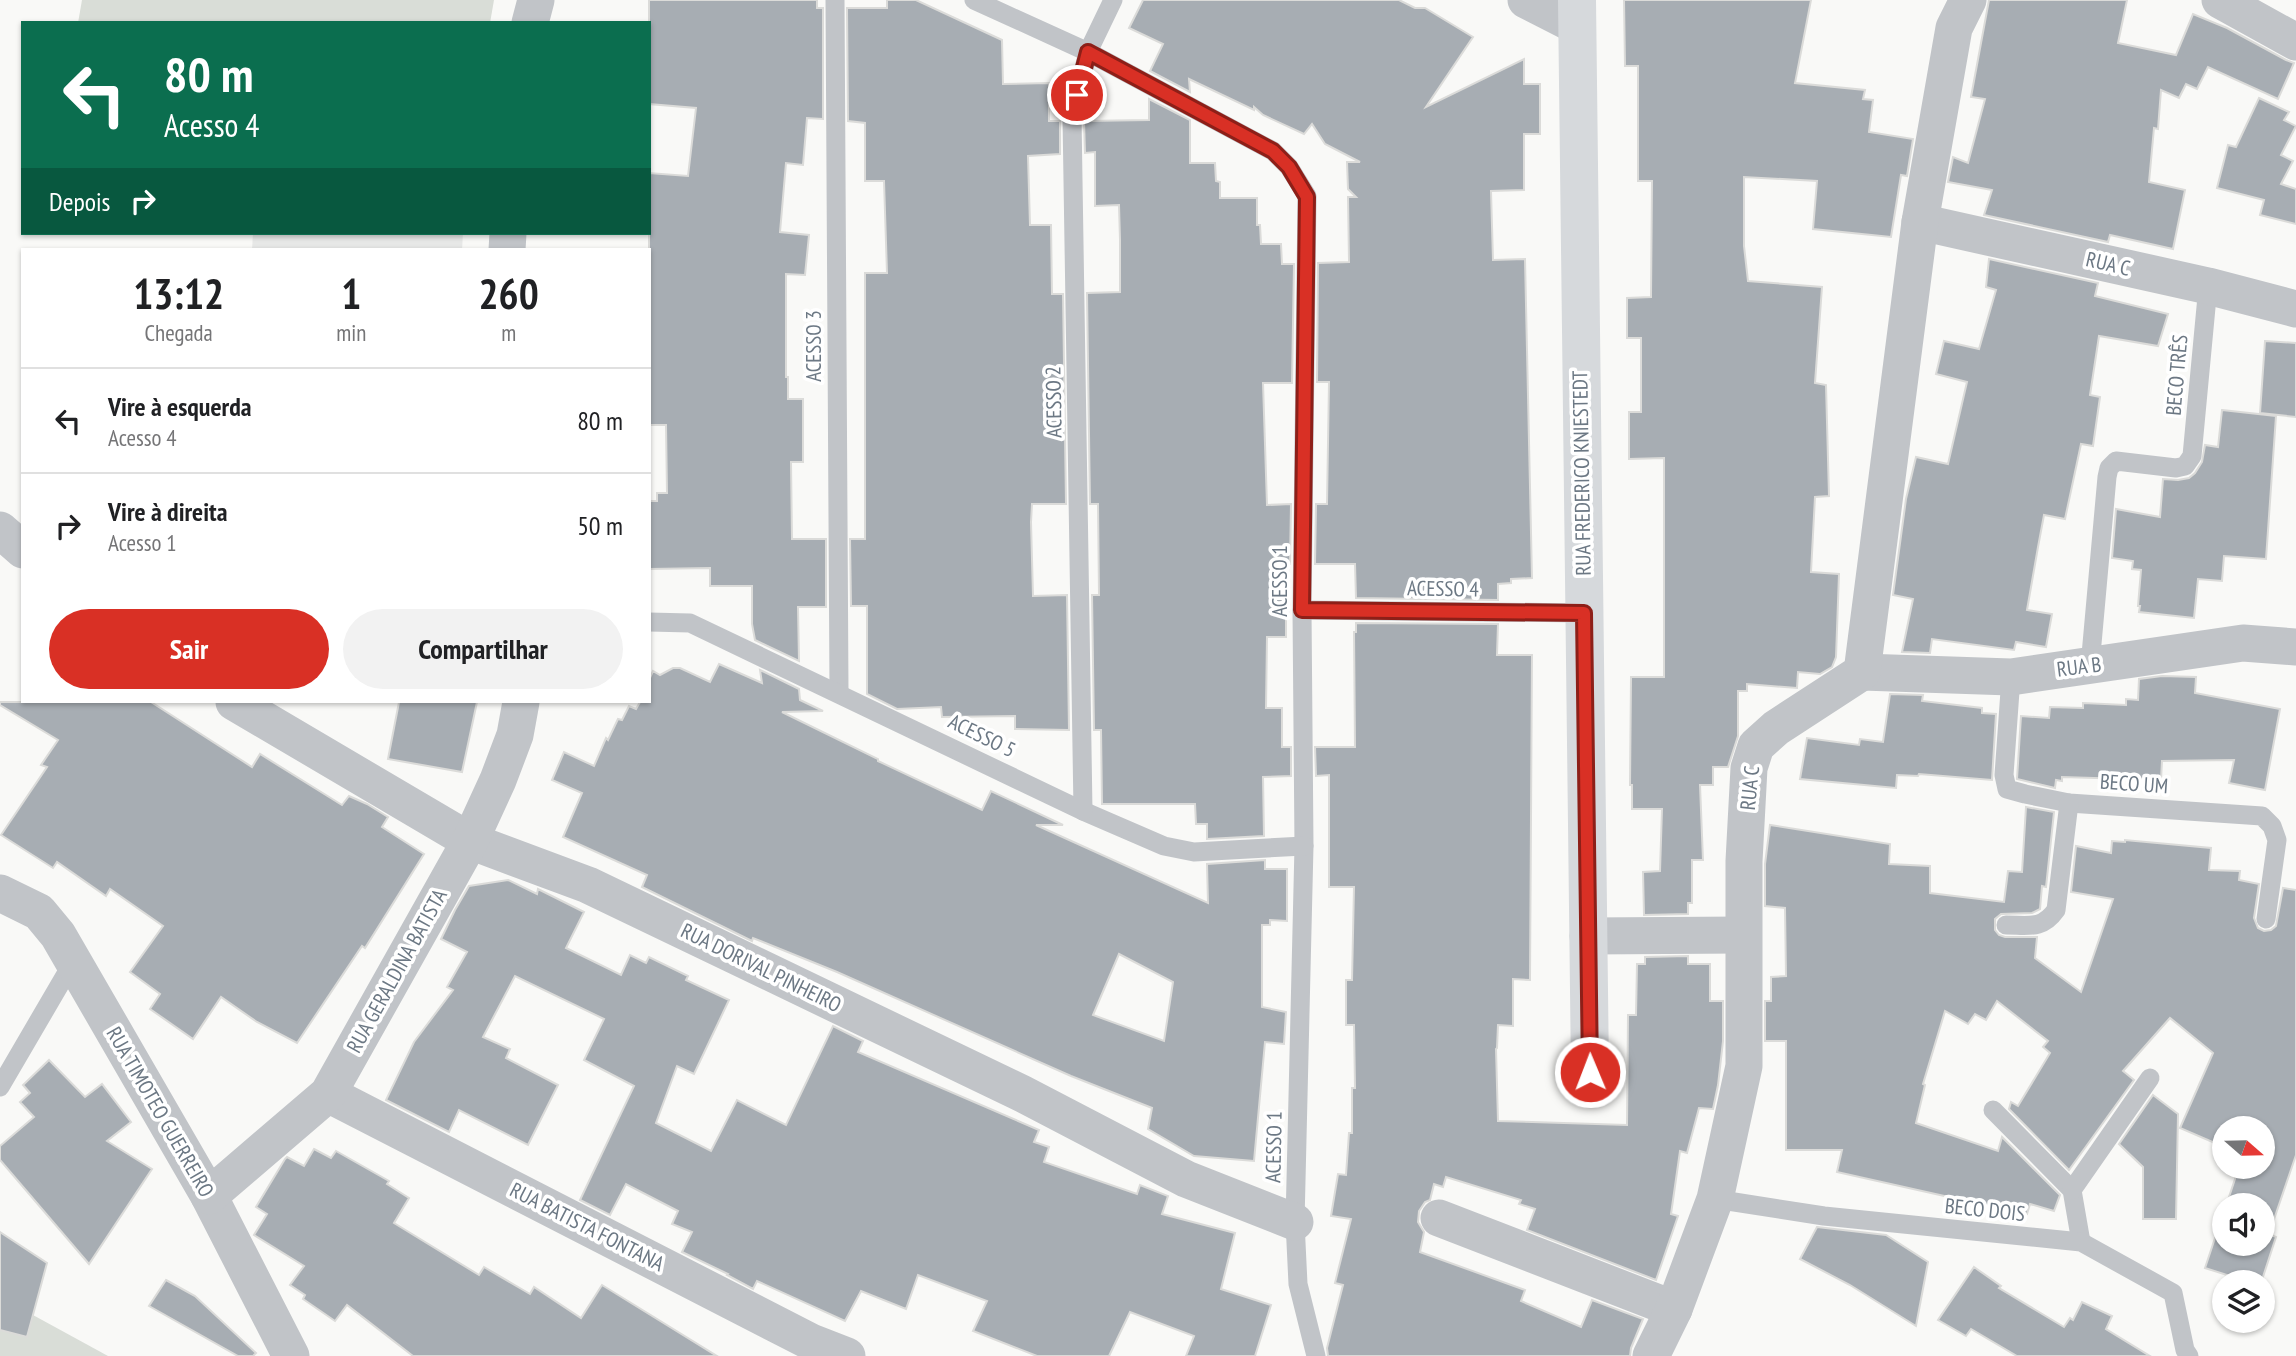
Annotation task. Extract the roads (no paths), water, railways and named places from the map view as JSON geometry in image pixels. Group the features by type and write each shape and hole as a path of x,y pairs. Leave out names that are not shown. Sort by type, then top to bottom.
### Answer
{"street":[{"path":"531,21 536,0"},
{"path":"1526,0 1577,13"},
{"path":"1862,672 1920,222 1954,27 1968,0"},
{"path":"2220,0 2296,42"},
{"name":"RUA FREDERICO KNIESTEDT","path":"1577,13 1590,1072"},
{"name":"RUA C","path":"1920,222 2208,286 2296,309"},
{"path":"0,530 21,548"},
{"name":"RUA B","path":"1862,672 2011,677 2243,643 2296,647"},
{"name":"RUA C","path":"1651,1356 1674,1309 1715,1199 1744,1066 1744,861 1749,768 1756,746 1776,728 1862,672"},
{"name":"RUA DORIVAL PINHEIRO","path":"236,703 470,841 588,886 1021,1093 1186,1179 1295,1222"},
{"name":"RUA GERALDINA BATISTA","path":"209,1196 328,1094 470,841 502,769 514,735 521,703"},
{"name":"RUA TIMOTEO GUERREIRO","path":"0,893 39,912 58,935 209,1196 291,1356"},
{"path":"1588,936 1744,935"},
{"name":"RUA BATISTA FONTANA","path":"328,1094 811,1342 847,1356"},
{"path":"1439,1218 1674,1309"}],"lane":[{"name":"ACESSO 3","path":"835,0 839,692"},
{"name":"ACESSO 1","path":"974,0 1088,52 1273,151 1289,167 1307,197 1302,610 1304,846 1295,1222 1298,1284 1316,1356"},
{"name":"ACESSO 2","path":"1083,811 1072,117 1088,52 1113,0"},
{"name":"BECO TRÊS","path":"2090,666 2109,468 2116,461 2176,468 2185,466 2192,456 2208,286"},
{"name":"ACESSO 4","path":"1302,610 1584,613"},
{"name":"ACESSO 5","path":"651,622 690,623 1083,811 1164,846 1194,852 1304,846"},
{"name":"BECO UM","path":"2011,677 2004,775 2007,789 2068,803 2262,816 2272,826 2277,840 2266,919"},
{"path":"2006,925 2035,925 2048,921 2056,909 2068,803"},
{"path":"0,1087 73,962"},
{"path":"2072,1190 2150,1078"},
{"path":"1993,1110 2072,1190 2081,1242"},
{"name":"BECO DOIS","path":"1715,1199 1824,1216 2081,1242 2173,1293 2185,1350 2189,1356"}]}
